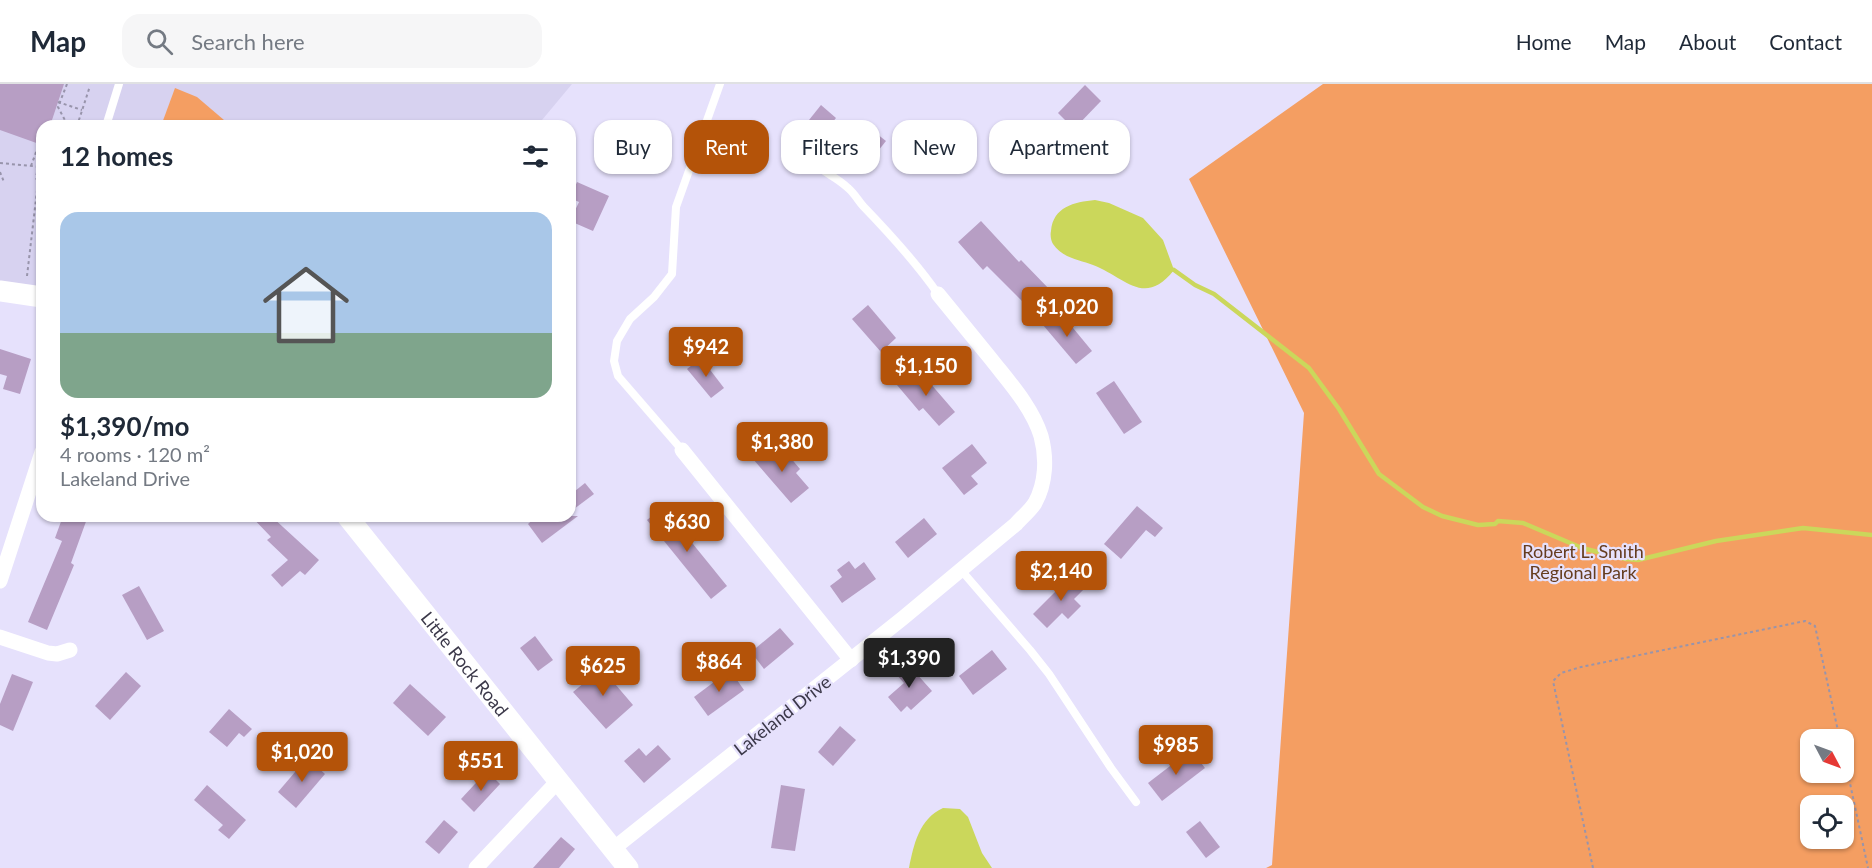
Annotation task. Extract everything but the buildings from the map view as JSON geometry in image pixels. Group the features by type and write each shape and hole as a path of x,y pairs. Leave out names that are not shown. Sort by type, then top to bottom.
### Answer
{"main road":[{"path":"0,291 36,296"},
{"name":"Little Rock Road","path":"352,522 628,868"}],"street":[{"name":"Lakeland Drive","path":"613,849 851,660 1016,524 1033,506 1042,484 1044,452 1040,434 1029,410 938,294"},
{"path":"682,450 851,660"},
{"path":"0,581 36,470"},
{"path":"0,638 48,653 57,654 70,650"},
{"path":"476,868 558,781"}],"lane":[{"path":"108,120 119,84"},
{"path":"682,450 618,376 614,361 617,341 630,320 654,297 672,274 676,207 720,84"},
{"path":"829,174 850,189 856,199 899,243 938,294"},
{"path":"961,570 1049,674 1136,802"}],"path":[{"path":"65,120 58,107 67,84"},
{"path":"79,120 90,86"},
{"path":"59,102 82,110"},
{"path":"31,166 36,152"},
{"path":"0,163 36,167"},
{"path":"0,172 4,182"},
{"path":"27,276 36,199"},
{"path":"1593,868 1553,681 1561,673 1805,621 1815,626 1838,729"},
{"path":"1850,783 1868,868"}],"shaded area":[{"path":"0,84 572,84 542,120 36,120 36,292 0,285"},
{"path":"1095,200 1109,203 1143,218 1163,240 1174,270 1163,281 1153,287 1134,286 1057,249 1052,243 1051,234 1056,216 1072,204"},
{"path":"943,808 960,809 968,817 982,853 992,868 909,868 923,825"}],"green space":[{"name":"Robert L. Smith Regional Park","path":"1323,84 1872,84 1872,868 1266,868 1272,865 1304,413 1189,179"},
{"path":"175,88 197,97 224,120 163,120"}],"waterway":[{"path":"1174,270 1195,285 1214,294 1309,368 1339,409 1379,474 1423,507 1442,516 1478,525 1495,524 1498,521 1523,523 1582,548 1638,560 1716,541 1803,528 1872,535"}]}
